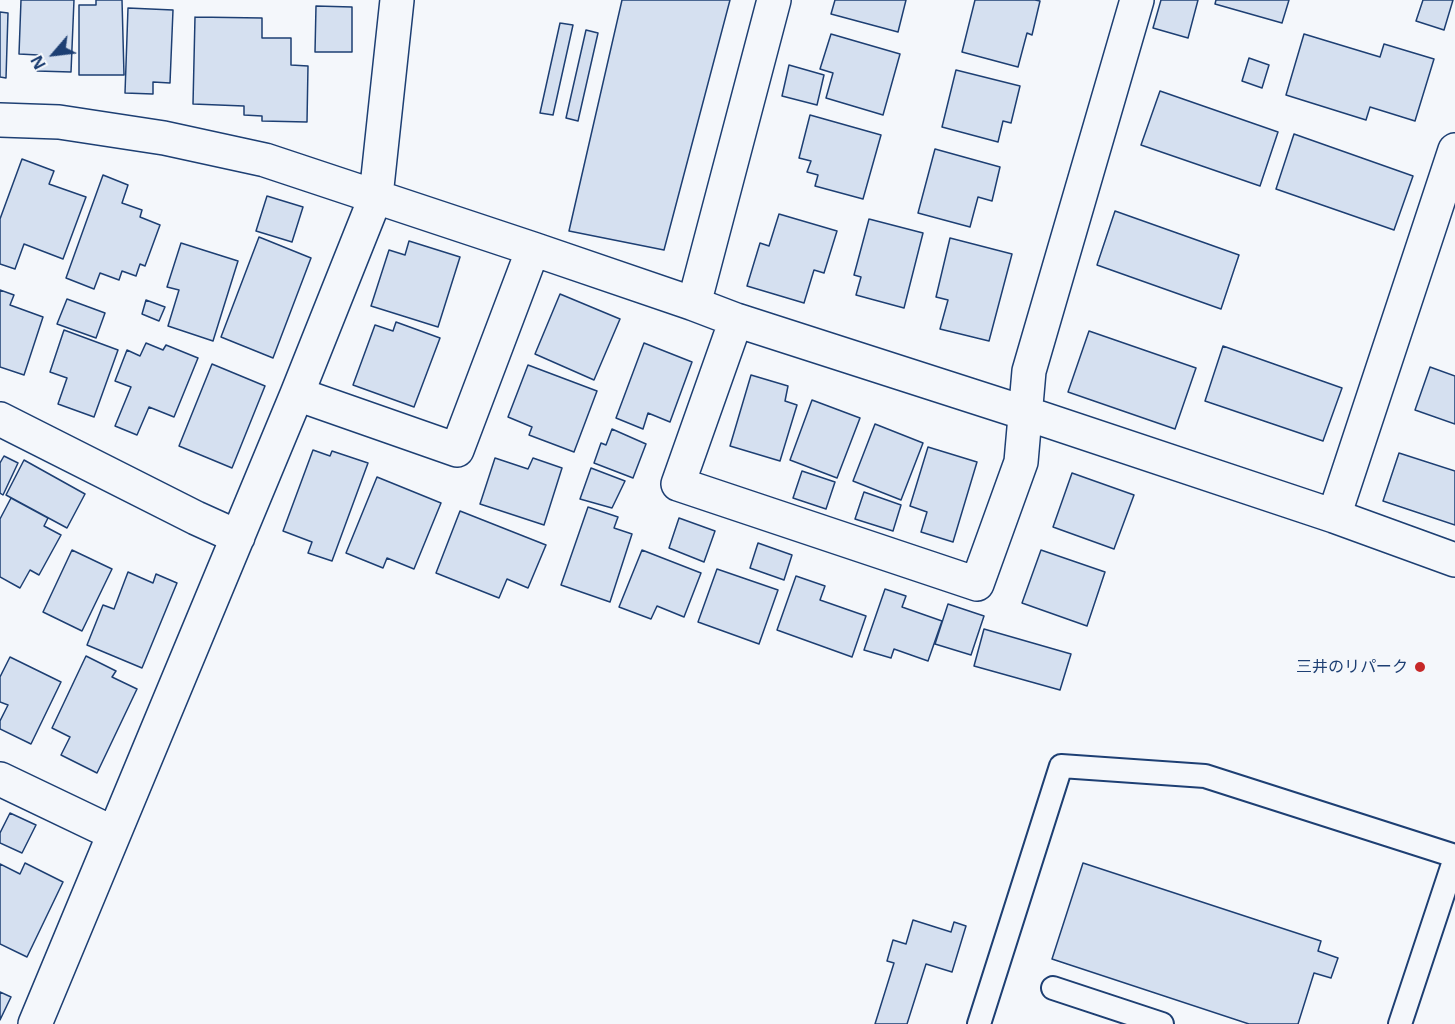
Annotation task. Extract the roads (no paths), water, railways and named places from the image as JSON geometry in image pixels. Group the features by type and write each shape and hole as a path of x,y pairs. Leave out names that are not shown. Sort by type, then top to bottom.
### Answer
{"street":[{"path":"35,1024 297,394 376,196 398,0"},
{"path":"694,304 774,0"},
{"path":"736,320 678,484 977,584 1022,462 1029,371 1137,0"},
{"path":"0,120 59,122 164,138 265,160 533,249 736,320 1025,412 1334,516 1455,560"},
{"path":"1334,516 1455,150"},
{"path":"297,394 457,450 533,249"},
{"path":"0,419 238,537"},
{"path":"0,778 113,833"}],"lane":[{"path":"979,1024 1062,766 1205,776 1455,857 1400,1024"},
{"path":"1053,988 1162,1024"}],"place":[{"name":"三井のリパーク","path":"1420,667"}]}
